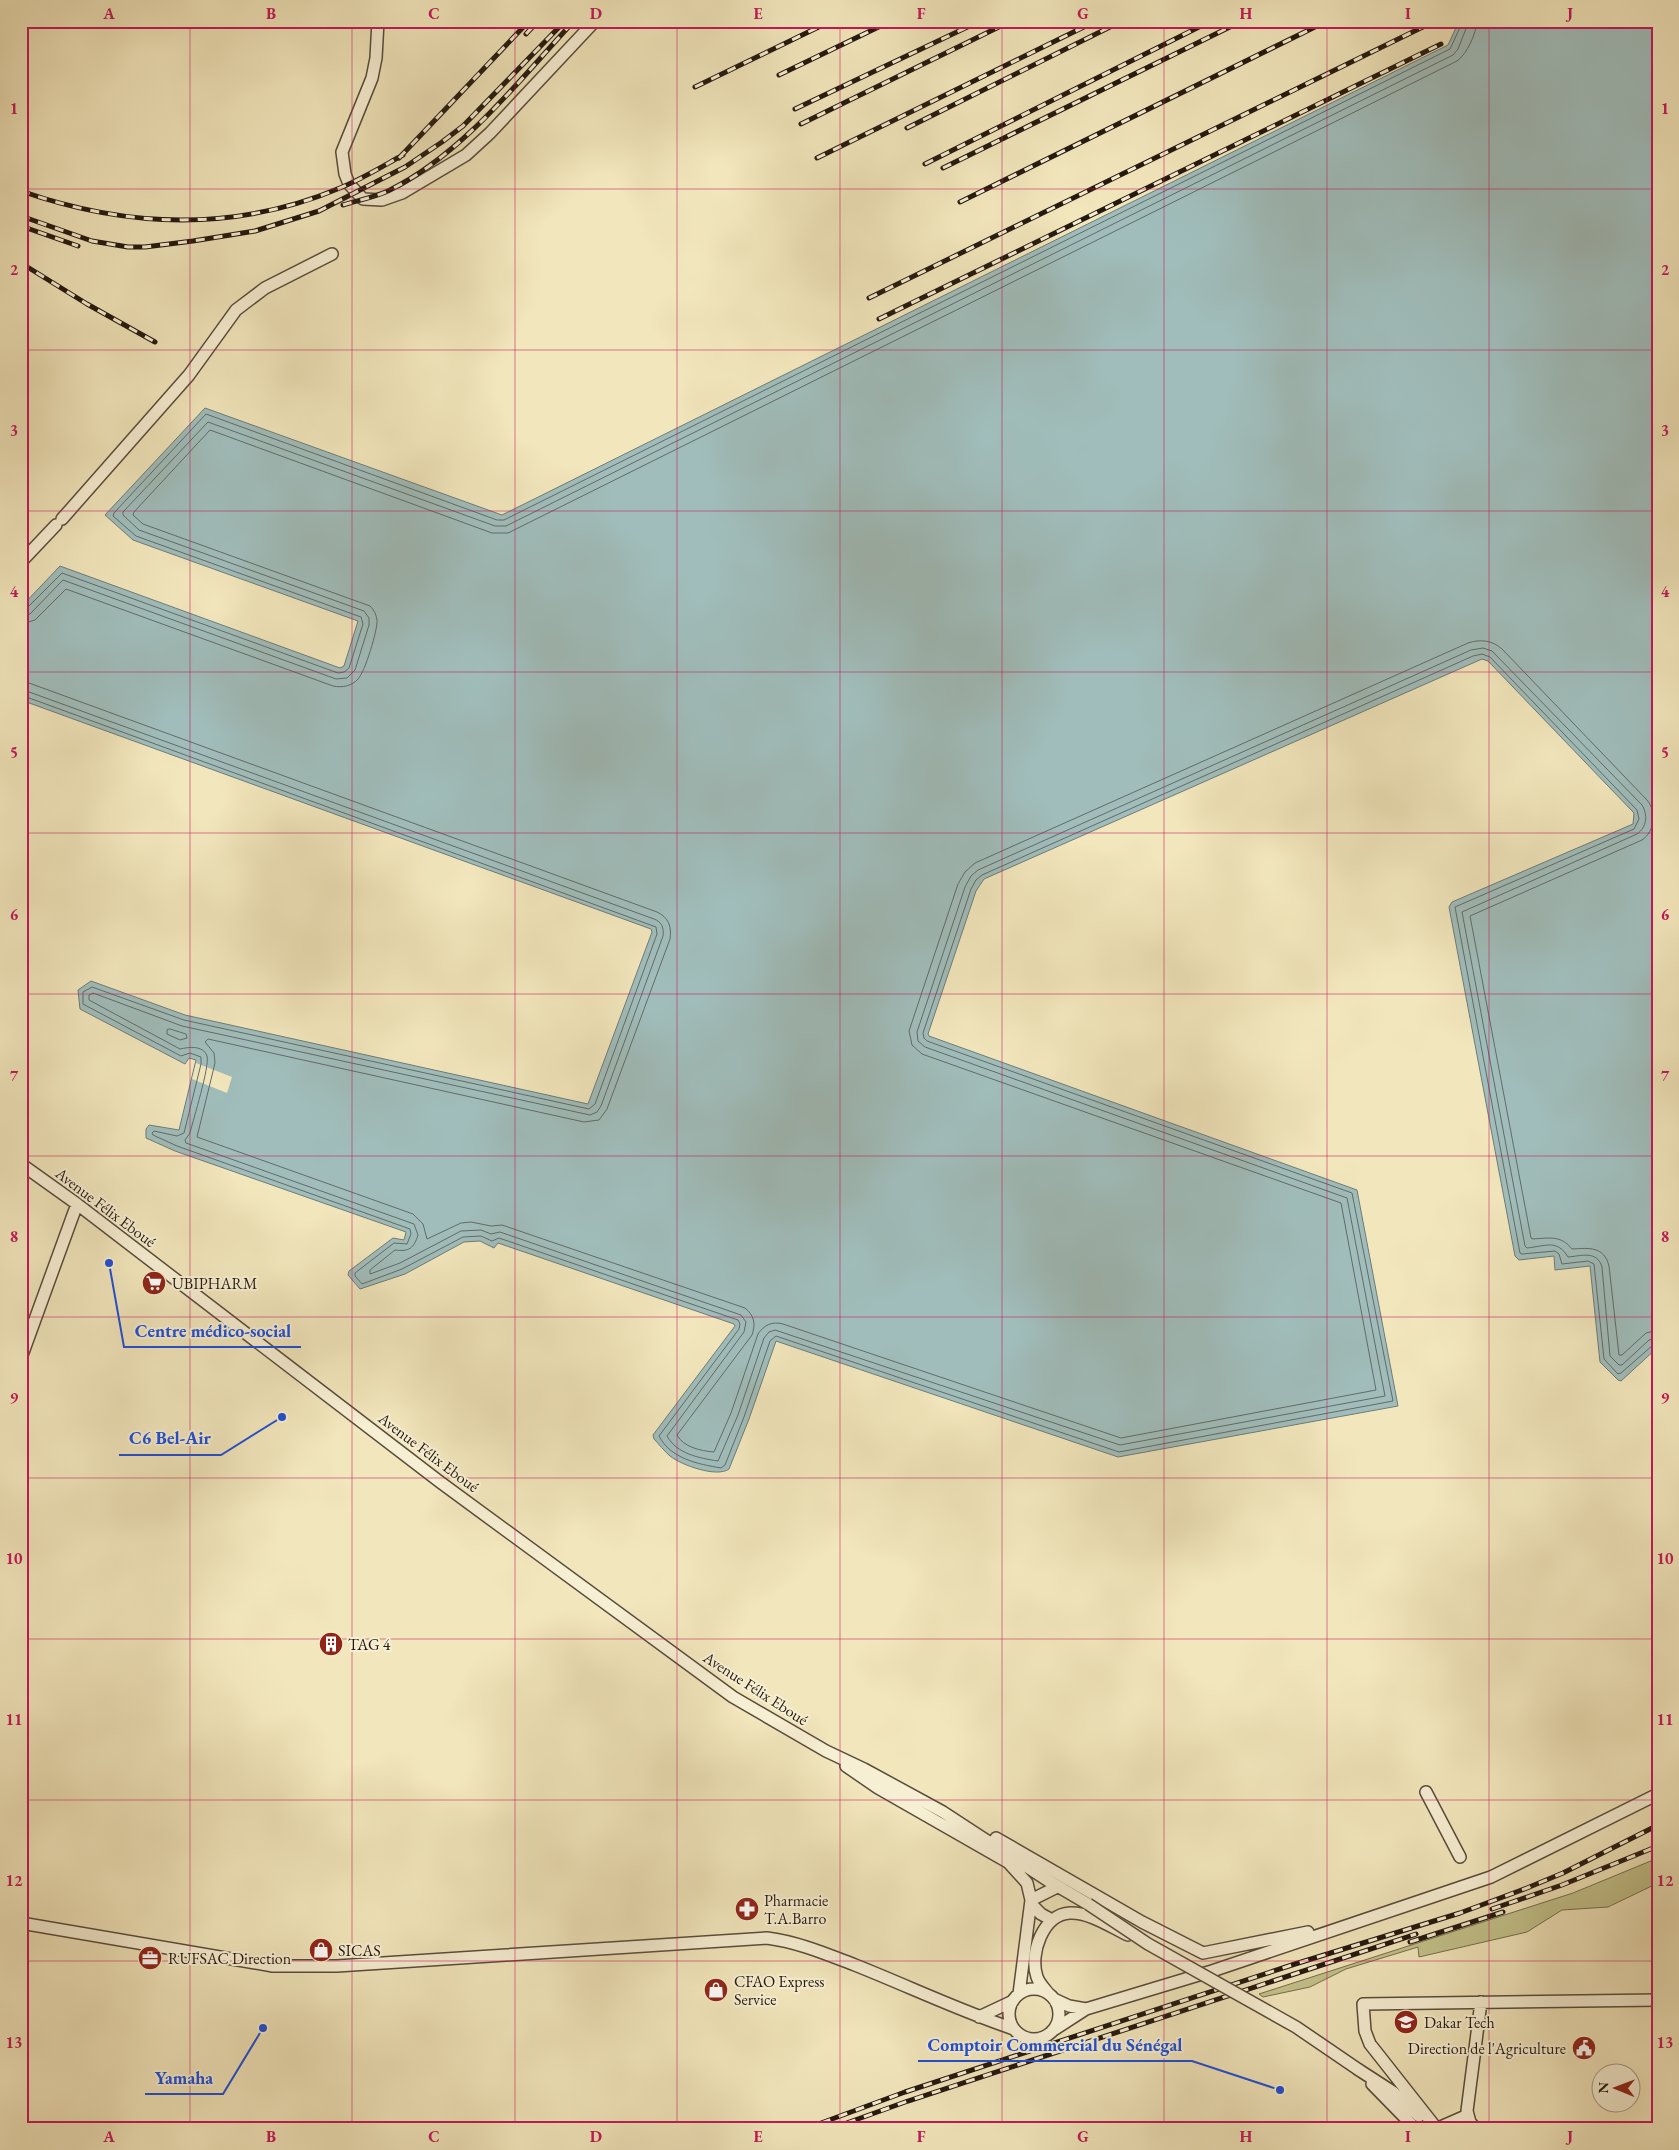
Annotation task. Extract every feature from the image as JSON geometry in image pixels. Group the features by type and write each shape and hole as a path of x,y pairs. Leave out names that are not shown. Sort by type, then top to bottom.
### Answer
{"street":[{"path":"378,21 376,58 372,78 342,152 345,174 353,189 363,199 382,200 402,193 466,155 490,133 595,21"},
{"path":"21,562 59,522 189,375 236,310 265,288 332,254"},
{"name":"Avenue Félix Eboué","path":"21,1164 77,1204 440,1482 733,1697 826,1752 878,1788 1008,1862 1046,1880"},
{"path":"21,1358 77,1204"},
{"name":"Avenue Félix Eboué","path":"826,1752 864,1769 943,1812 1148,1944"},
{"path":"1426,1792 1460,1857"},
{"path":"21,1924 283,1966 337,1966 767,1938 804,1945 979,2017 1014,2029 1023,2036 1032,2038 1042,2037 1086,2009 1212,1971 1491,1877 1658,1794"},
{"path":"943,1812 975,1826 1142,1922 1203,1953 1212,1971"},
{"path":"1008,1862 1023,1877 1029,1888 1031,1902 1016,1997 1009,2014 1014,2029"},
{"path":"1031,1902 1057,1887"},
{"path":"1031,1902 1041,1914 1052,1920"},
{"path":"1052,2031 1059,2016 1051,1996 1037,1978 1036,1964 1040,1939 1052,1920 1071,1913 1088,1917 1148,1944 1296,2027 1359,2070 1432,2129"},
{"path":"1203,1953 1343,1926"},
{"path":"979,2017 1031,1989 1040,1990 1068,2006 1086,2009"},
{"path":"1468,2115 1436,2129 1370,2044 1365,2031 1363,2004 1658,2000"},
{"path":"1476,2129 1470,2122 1468,2115 1481,2002"},
{"path":"1390,2096 1416,2129"}],"shaded area":[{"path":"1658,1858 1658,1883 1608,1907 1562,1910 1527,1932 1419,1957 1418,1947 1346,1969 1310,1987 1263,1997 1259,1994 1573,1893"}],"water":[{"path":"1459,21 1658,21 1658,1347 1621,1381 1600,1362 1590,1266 1555,1270 1554,1256 1519,1260 1515,1256 1449,907 1452,902 1633,824 1634,813 1488,661 1482,659 984,879 976,891 928,1034 929,1036 1357,1190 1398,1406 1118,1457 776,1341 749,1419 729,1469 716,1472 708,1471 675,1460 654,1439 653,1435 735,1326 734,1324 498,1243 494,1248 480,1241 464,1242 405,1274 360,1289 348,1275 349,1271 393,1238 404,1240 406,1232 175,1151 146,1138 146,1129 149,1125 179,1130 196,1060 189,1058 185,1064 80,1009 78,990 91,981 185,1015 588,1104 652,932 651,929 21,700 21,607 60,566 340,668 344,666 358,621 133,540 105,515 205,408 502,515 1448,45"}],"pier":[{"path":"196,1063 232,1077 227,1093 192,1079"}],"railway":[{"path":"399,158 529,21"},
{"path":"526,34 538,21"},
{"path":"21,216 92,241 128,247 145,247 255,231 319,211 405,167 463,126 565,21"},
{"path":"343,205 390,190 417,175 442,156 489,114 574,21"},
{"path":"695,87 831,21"},
{"path":"779,75 891,21"},
{"path":"795,109 980,21"},
{"path":"801,124 1011,21"},
{"path":"817,158 1096,21"},
{"path":"907,128 1122,21"},
{"path":"925,164 1211,21"},
{"path":"943,168 1242,21"},
{"path":"960,202 1327,21"},
{"path":"869,298 1431,23"},
{"path":"879,319 1441,44"},
{"path":"21,191 61,203 141,218 181,220 221,218 261,212 300,202 340,188 403,155"},
{"path":"21,226 78,246"},
{"path":"21,263 87,304 155,342"},
{"path":"805,2129 905,2092 1295,1964 1460,1913 1563,1873 1658,1825"},
{"path":"1492,1909 1562,1885 1658,1846"},
{"path":"1410,1942 1503,1912"},
{"path":"830,2129 908,2101 1416,1934"}],"place":[{"name":"Centre médico-social","path":"109,1263"},
{"name":"UBIPHARM","path":"154,1283"},
{"name":"C6 Bel-Air","path":"282,1417"},
{"name":"TAG 4","path":"331,1644"},
{"name":"Pharmacie T.A.Barro","path":"747,1909"},
{"name":"SICAS","path":"321,1950"},
{"name":"RUFSAC Direction","path":"150,1958"},
{"name":"CFAO Express Service","path":"716,1990"},
{"name":"Dakar Tech","path":"1406,2022"},
{"name":"Yamaha","path":"263,2028"},
{"name":"Direction de l'Agriculture","path":"1584,2048"},
{"name":"Comptoir Commercial du Sénégal","path":"1280,2090"}]}
